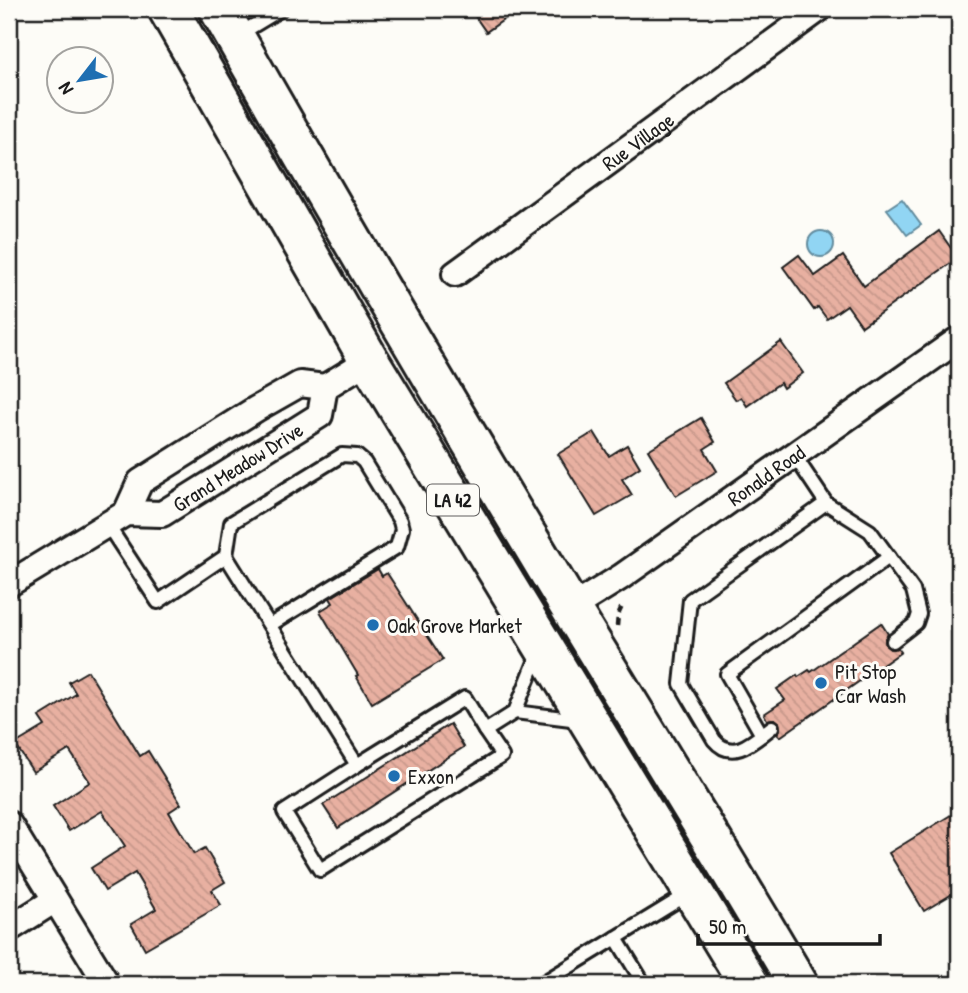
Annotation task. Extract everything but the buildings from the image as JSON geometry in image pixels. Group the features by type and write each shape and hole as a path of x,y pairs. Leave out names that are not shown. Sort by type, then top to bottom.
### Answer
{"main road":[{"name":"LA 42","path":"168,9 369,360 749,984"},
{"path":"199,9 251,102 281,119"},
{"name":"LA 42","path":"227,23 281,119 571,608 726,860 798,984"},
{"path":"369,360 435,428 541,602 551,610 560,612 571,608"}],"street":[{"name":"Rue Village","path":"455,274 819,9"},
{"name":"Ronald Road","path":"571,608 621,577 959,339"},
{"name":"Grand Meadow Drive","path":"117,518 140,482 300,384 325,387 369,360"},
{"name":"Grand Meadow Drive","path":"117,518 162,514 244,463 320,415 325,387"},
{"path":"223,430 244,463"},
{"path":"9,584 117,518"},
{"path":"9,824 107,984"},
{"path":"9,929 55,900"}],"lane":[{"path":"227,23 281,9"},
{"path":"270,625 397,547 402,529 400,521 364,462 357,456 342,455 231,523 226,555 357,765"},
{"path":"794,455 826,503 870,531 913,590 919,614 916,623 893,640"},
{"path":"826,503 690,600 681,684 720,747 729,751 739,750 767,731 727,674 889,557"},
{"path":"117,518 158,601 226,555"},
{"path":"485,731 515,712 542,646"},
{"path":"465,698 485,731 502,757 320,870 284,812 465,698"},
{"path":"515,712 587,721"},
{"path":"541,984 559,980 616,938 691,892"},
{"path":"616,938 644,984"}],"water":[{"path":"902,199 921,225 907,235 887,209"},
{"path":"821,231 830,235 834,244 830,253 821,257 812,253 808,244 812,235"}],"place":[{"name":"Oak Grove Market","path":"373,625"},
{"name":"Pit Stop Car Wash","path":"821,683"},
{"name":"Exxon","path":"394,776"}]}
